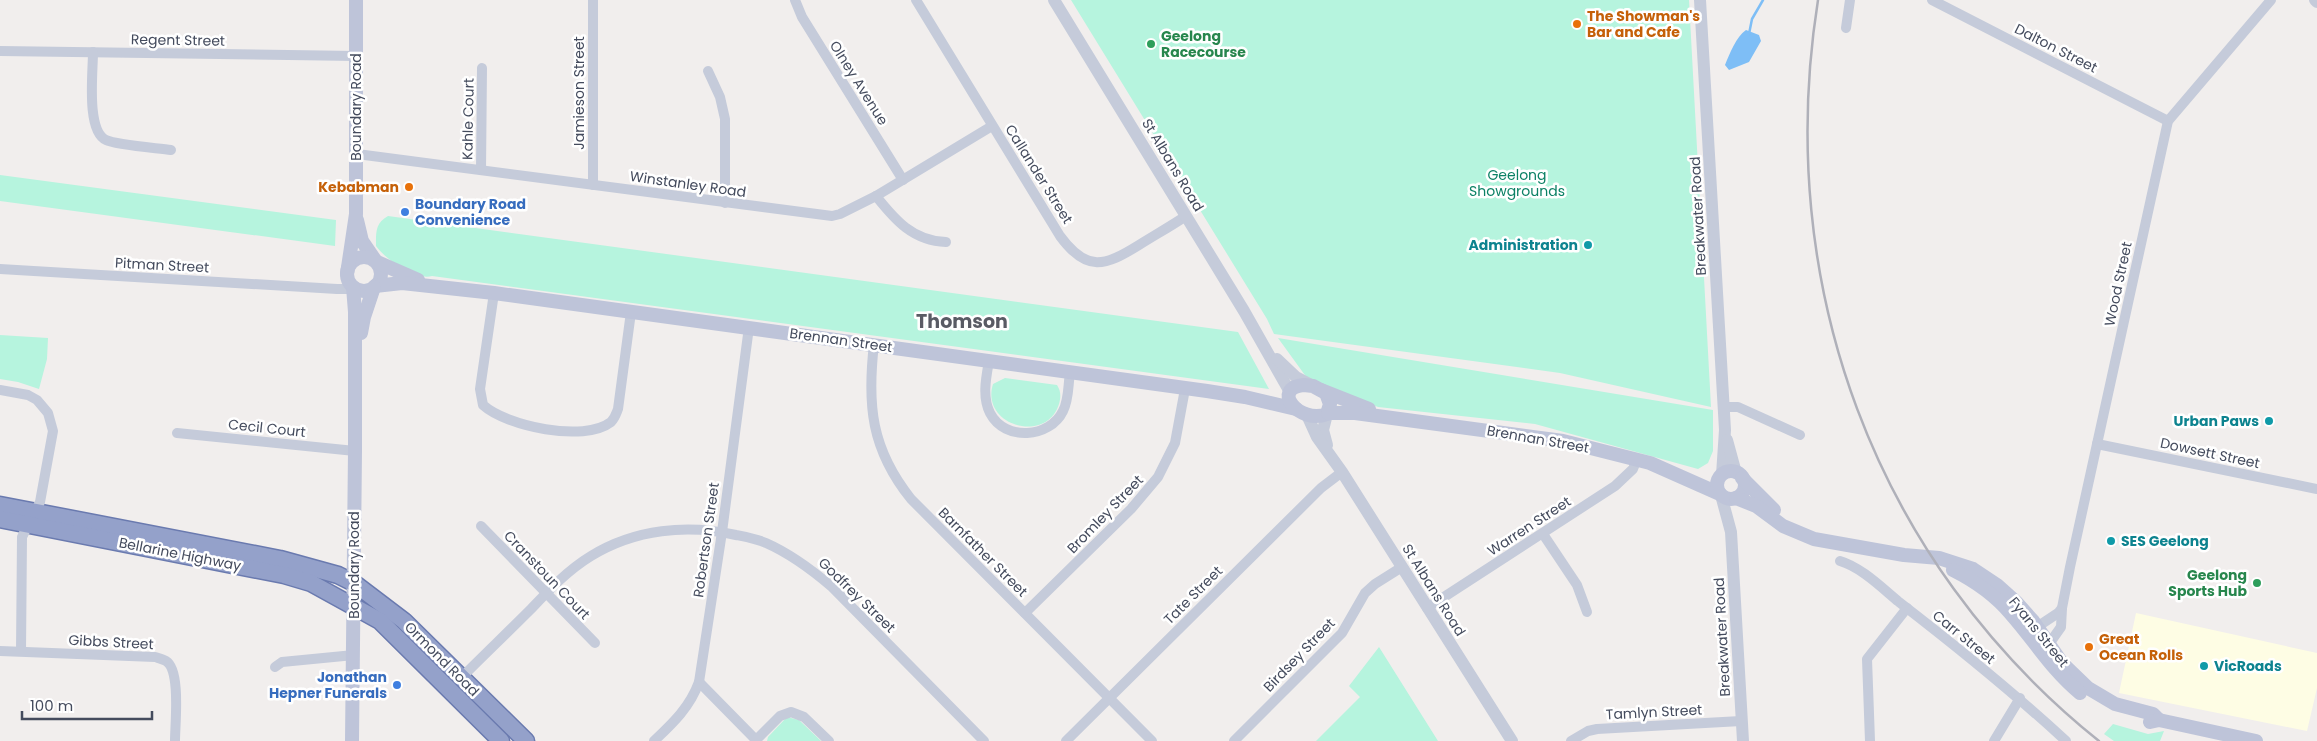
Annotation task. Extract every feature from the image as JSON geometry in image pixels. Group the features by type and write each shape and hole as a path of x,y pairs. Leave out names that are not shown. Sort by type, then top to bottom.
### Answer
{"highway":[{"name":"Bellarine Highway","path":"0,505 31,518 284,575 311,583 354,606"},
{"name":"Bellarine Highway","path":"0,519 31,518 280,560 330,571 354,583"},
{"name":"Ormond Road","path":"354,583 404,621 526,741"},
{"name":"Ormond Road","path":"354,606 377,619 392,632 502,741"}],"main road":[{"name":"Boundary Road","path":"352,741 355,312 350,280 356,215 356,0"},
{"name":"Boundary Road","path":"355,388 363,321 381,274 376,261 362,238 356,215"},
{"path":"350,280 351,264 357,259 364,257 376,261"},
{"name":"Brennan Street","path":"376,261 435,286"},
{"name":"Brennan Street","path":"350,280 364,290 398,283 435,286 990,360 1246,397 1302,412"},
{"path":"1298,386 1316,388 1328,398 1330,407 1327,413 1317,416 1302,412 1290,402 1290,392 1298,386"},
{"name":"Brennan Street","path":"1316,388 1400,419"},
{"name":"Brennan Street","path":"1246,397 1290,392"},
{"name":"Brennan Street","path":"1327,413 1354,413 1563,441 1637,459 1672,471 1720,494"},
{"name":"Brennan Street","path":"1672,471 1697,476 1730,475"},
{"path":"1730,475 1744,489 1736,498 1729,499 1720,494 1717,482 1730,475"},
{"name":"Fyans Street","path":"1730,475 1778,515 1808,532 1833,543"},
{"name":"Fyans Street","path":"1736,498 1756,506 1774,521 1790,530 1809,537 1833,543 1914,556 1950,568 1976,583 2002,603 2038,639 2060,676 2096,704 2133,719 2148,722 2159,720 2256,741"}],"street":[{"name":"Jamieson Street","path":"592,0 593,185"},
{"name":"Olney Avenue","path":"795,0 802,18 903,180"},
{"name":"Callander Street","path":"916,0 1070,250 1087,260 1096,262 1113,260 1186,216"},
{"name":"St Albans Road","path":"1054,0 1265,346 1290,392"},
{"name":"Breakwater Road","path":"1700,0 1725,430 1730,475"},
{"path":"1846,28 1850,0"},
{"name":"Dalton Street","path":"1932,0 2168,121"},
{"name":"Wood Street","path":"2038,639 2059,631 2062,608 2097,444 2168,121 2271,0"},
{"name":"Regent Street","path":"0,51 356,56"},
{"path":"93,52 93,120 98,133 106,140 171,150"},
{"name":"Kahle Court","path":"481,170 482,68"},
{"path":"708,71 720,97 725,119 725,203"},
{"name":"Winstanley Road","path":"356,154 832,216 876,196 992,126"},
{"path":"876,196 905,229 928,240 946,242"},
{"name":"Pitman Street","path":"0,269 348,289 350,280"},
{"path":"494,293 480,389 483,405 502,418 544,429 566,431 590,429 610,423 615,418 618,409 631,312"},
{"name":"Robertson Street","path":"654,741 694,698 699,682 722,532 749,327"},
{"name":"Barnfather Street","path":"874,344 870,389 873,422 884,458 896,480 910,499 1152,741"},
{"name":"St Albans Road","path":"1265,346 1296,377 1316,388"},
{"path":"990,360 985,390 991,415 1007,430 1025,434 1043,430 1058,419 1064,410 1070,373"},
{"name":"Bromley Street","path":"1025,613 1131,509 1158,477 1175,442 1185,388"},
{"path":"0,390 28,395 37,400 43,405 51,421 51,440 40,502 22,537 21,651"},
{"path":"1724,407 1738,407 1800,435"},
{"name":"St Albans Road","path":"1302,412 1512,741"},
{"name":"St Albans Road","path":"1327,413 1324,433 1331,455"},
{"name":"Cecil Court","path":"177,433 355,451"},
{"name":"Dowsett Street","path":"2097,444 2317,489"},
{"name":"Warren Street","path":"1427,608 1619,483 1633,469 1637,459"},
{"name":"Tate Street","path":"1066,741 1321,488 1342,472"},
{"name":"Breakwater Road","path":"1720,494 1731,532"},
{"name":"Breakwater Road","path":"1736,498 1731,532 1743,741"},
{"name":"Cranstoun Court","path":"481,526 594,643"},
{"name":"Godfrey Street","path":"461,678 546,594 574,568 591,556 626,539 646,534 683,528 722,532 763,541 807,566 832,586 984,741"},
{"path":"1543,534 1577,585 1587,612"},
{"name":"Carr Street","path":"1840,561 1861,573 1907,608 2020,698 2066,741"},
{"name":"Birdsey Street","path":"1234,741 1342,633 1365,593 1375,584 1402,567"},
{"path":"1870,741 1867,659 1907,608"},
{"path":"2038,639 2062,608"},
{"name":"Gibbs Street","path":"0,651 155,657 167,661 173,669 175,681 175,741"},
{"path":"275,668 282,662 354,655"},
{"path":"699,682 757,741 780,716 791,712 804,717 829,741"},
{"path":"1994,741 2020,698"},
{"name":"Tamlyn Street","path":"1571,741 1588,731 1597,729 1742,721"}],"shaded area":[{"name":"VicRoads","path":"2136,613 2317,653 2317,688 2307,731 2119,693"}],"green space":[{"name":"Geelong Showgrounds","path":"1071,0 1689,0 1711,407 1560,373 1274,334 1267,319"},
{"path":"0,175 336,220 335,246 0,201"},
{"path":"388,216 1238,332 1269,389 432,276 425,277 393,263 376,246 378,225"},
{"path":"0,335 48,338 47,359 39,389 18,382 0,379"},
{"path":"1278,338 1713,410 1713,451 1708,463 1698,469 1535,424 1378,407 1307,378"},
{"path":"1005,378 1057,385 1060,399 1052,417 1041,424 1029,426 1016,425 1005,419 996,410 992,398 993,384"},
{"path":"1379,647 1438,741 1316,741 1360,697 1349,686"},
{"path":"787,717 799,720 821,741 767,741 768,737"},
{"path":"2113,724 2148,734 2164,731 2160,741 2114,741 2104,734"}],"water":[{"path":"1746,30 1759,35 1761,41 1749,62 1729,70 1725,65 1729,55 1736,41"}],"waterway":[{"path":"1749,34 1752,19 1763,0"}],"railway":[{"path":"1818,0 1808,106 1811,210 1828,311 1857,409 1899,502 1954,589 2020,669 2099,741"}],"place":[{"name":"The Showman's Bar and Cafe","path":"1577,24"},
{"name":"Geelong Racecourse","path":"1151,44"},
{"name":"Kebabman","path":"409,187"},
{"name":"Boundary Road Convenience","path":"405,212"},
{"name":"Administration","path":"1588,245"},
{"name":"Urban Paws","path":"2269,421"},
{"name":"SES Geelong","path":"2111,541"},
{"name":"Geelong Sports Hub","path":"2257,583"},
{"name":"Great Ocean Rolls","path":"2089,647"},
{"name":"VicRoads","path":"2204,666"},
{"name":"Jonathan Hepner Funerals","path":"397,685"}],"district":[{"name":"Thomson","path":"962,321"}]}
